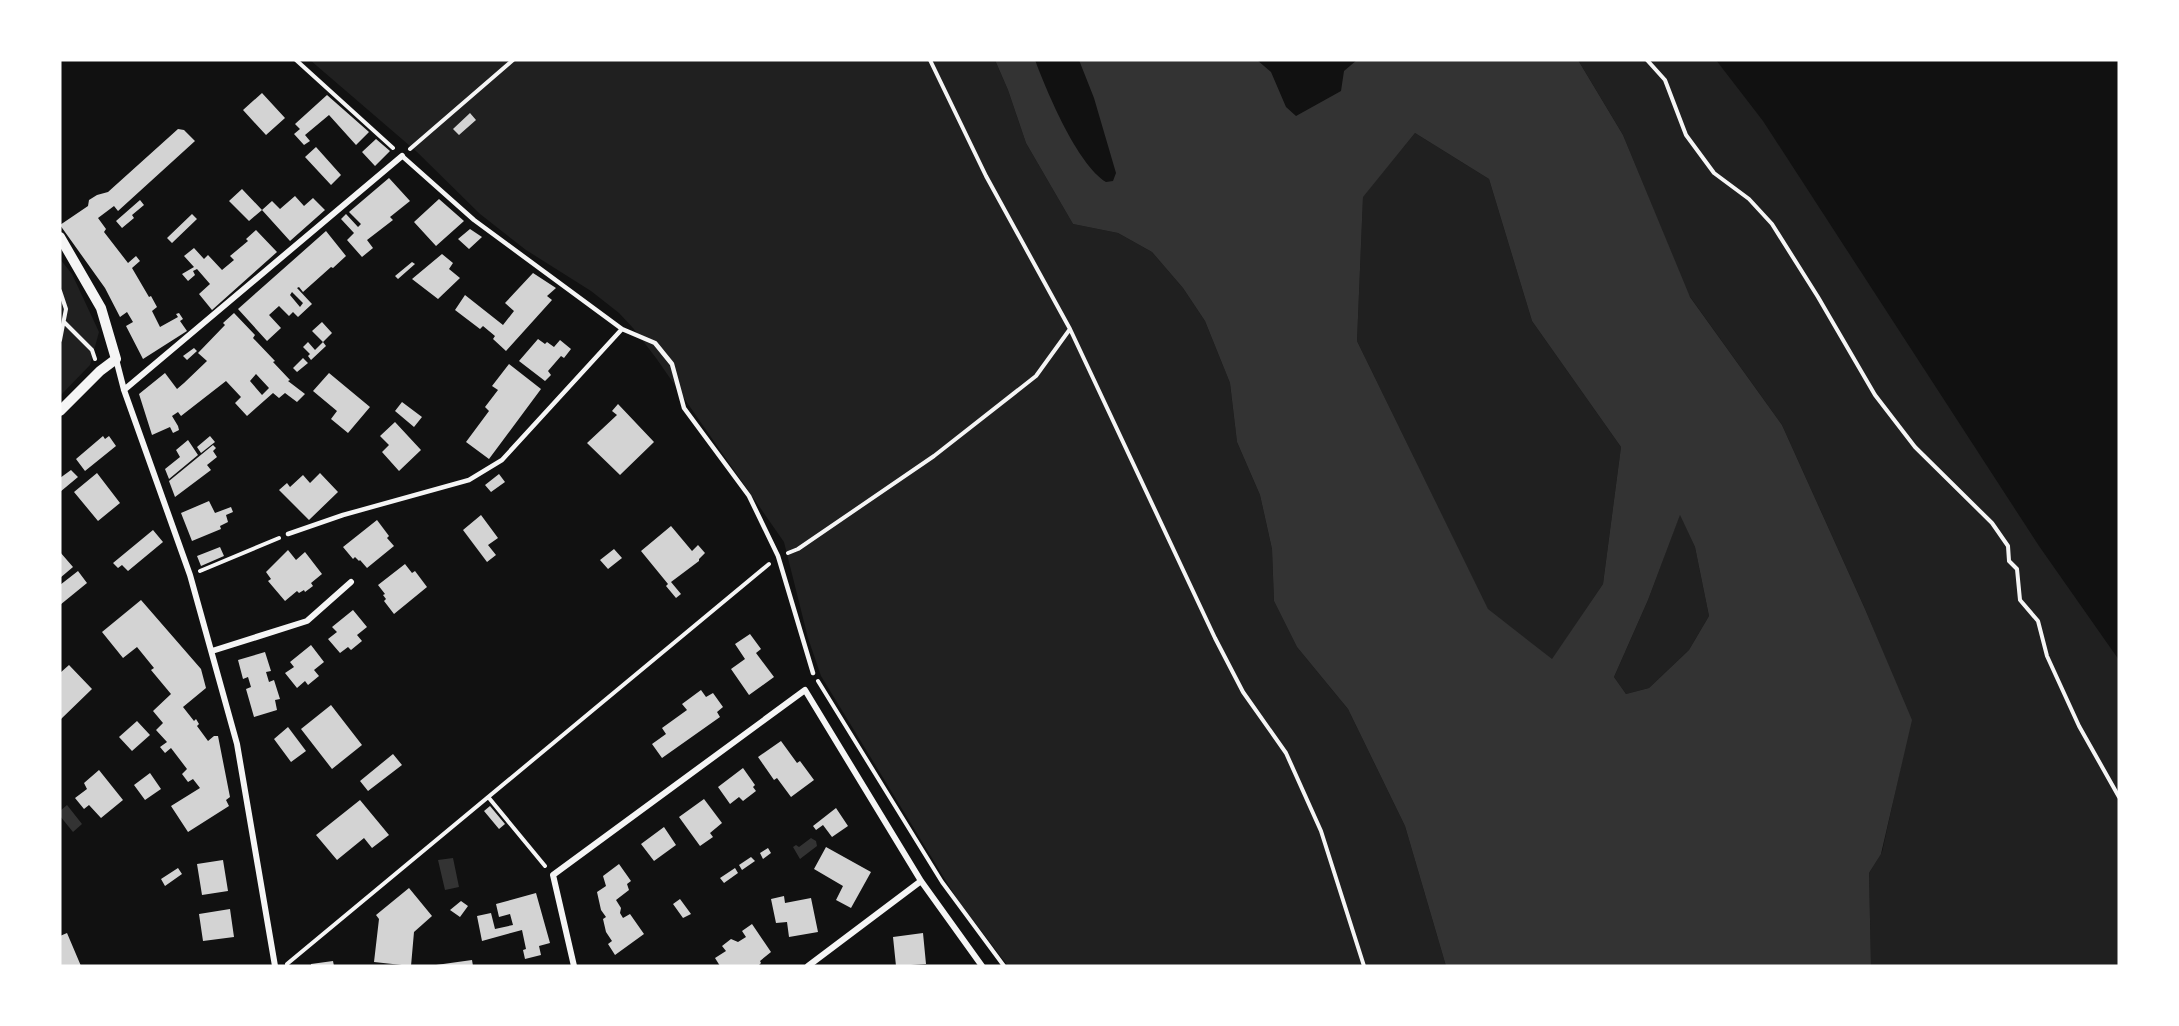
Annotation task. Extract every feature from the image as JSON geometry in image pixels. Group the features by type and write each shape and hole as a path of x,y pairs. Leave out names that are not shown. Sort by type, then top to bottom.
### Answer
{"street":[{"path":"124,390 402,156"},
{"path":"60,237 101,308 124,390 190,575 237,744 275,966"},
{"path":"60,411 100,371 116,359"},
{"path":"212,651 307,621 351,582"},
{"path":"574,966 553,875 805,690 921,881 982,966"},
{"path":"808,966 921,881"}],"lane":[{"path":"402,156 474,220 622,329 655,343 672,364 684,408 749,496 778,556 813,673"},
{"path":"288,534 343,515 469,480 502,460 622,329"}],"path":[{"path":"296,60 402,156 513,60"},
{"path":"930,60 986,176 1070,329 1215,638 1243,692 1286,753 1322,831 1364,966"},
{"path":"1647,60 1665,80 1686,135 1713,173 1749,199 1772,224 1875,395 1915,447 1992,522 2008,546 2009,561 2017,569 2020,600 2038,621 2048,656 2079,726 2119,797"},
{"path":"60,291 66,309 60,340"},
{"path":"64,322 92,350 100,371"},
{"path":"285,966 778,556 798,549 934,456 1036,376 1070,329"},
{"path":"190,575 288,534"},
{"path":"813,673 942,882 1004,966"},
{"path":"489,798 553,875"}],"shaded area":[{"path":"310,60 995,60 1026,143 1073,224 1118,233 1152,252 1183,288 1205,321 1230,383 1237,442 1260,495 1272,549 1274,601 1297,647 1348,709 1405,826 1446,966 1008,966 957,899 821,676 808,638 784,542 633,328 619,313 591,291 526,250 480,214 417,152"},
{"path":"995,60 1035,60 1055,108 1074,144 1084,160 1106,182 1113,181 1116,173 1094,98 1079,60 1257,60 1271,72 1286,107 1296,116 1341,91 1344,71 1357,60 1578,60 1623,135 1690,297 1782,425 1912,720 1881,854 1869,873 1871,966 1446,966 1405,826 1348,709 1297,647 1274,601 1272,549 1260,495 1237,442 1230,383 1205,321 1183,288 1152,252 1118,233 1073,224 1026,143","holes":["1415,133 1489,179 1532,321 1621,447 1603,584 1552,659 1488,609 1357,341 1363,197","1680,515 1695,547 1709,616 1689,650 1649,688 1626,694 1614,677 1648,600"]},
{"path":"1578,60 1716,60 1763,121 2039,546 2119,660 2119,966 1871,966 1869,873 1882,852 1911,720 1865,609 1782,425 1688,294 1623,135"},
{"path":"1415,133 1489,179 1532,321 1621,447 1603,584 1552,660 1488,610 1357,341 1363,196"},
{"path":"60,259 72,274 99,332 90,365 60,396"},
{"path":"1680,514 1695,547 1709,616 1689,650 1649,688 1626,694 1614,677 1648,600"},
{"path":"67,805 82,824 73,832 60,816 60,811"},
{"path":"811,838 816,841 817,846 800,859 793,847 796,845 799,847"},
{"path":"453,858 459,887 445,890 438,860"}],"building":[{"path":"262,93 285,118 266,135 243,110"},
{"path":"327,95 369,132 356,145 329,115 305,135 310,141 304,145 294,134 300,129 295,124"},
{"path":"470,113 476,120 459,135 453,129"},
{"path":"178,129 184,130 195,141 118,211 114,206 98,218 106,229 104,232 128,263 136,256 140,261 132,268 157,307 152,311 160,327 178,317 176,314 179,313 183,319 180,321 187,331 143,359 126,326 133,322 127,312 120,317 105,288 60,225 88,206 89,200 108,192"},
{"path":"376,139 390,151 375,166 362,152"},
{"path":"316,147 341,175 331,185 305,157"},
{"path":"389,178 410,201 390,217 393,220 367,240 373,248 362,257 347,240 354,233 341,219 346,214 358,227 361,224 349,212"},
{"path":"242,189 262,210 249,221 229,201"},
{"path":"295,196 304,206 313,198 325,210 290,241 262,210 272,201 280,209"},
{"path":"439,199 464,221 436,246 414,222"},
{"path":"140,200 144,205 122,228 116,221"},
{"path":"192,214 197,219 172,243 167,238"},
{"path":"470,229 482,237 469,249 458,239"},
{"path":"256,230 277,252 212,310 199,294 210,284 197,269 193,271 195,275 188,281 182,274 194,267 184,256 194,248 204,259 208,255 222,270 234,260 230,256 248,241 246,239"},
{"path":"326,231 346,256 303,292 299,287 297,288 312,304 298,317 293,312 289,316 279,306 269,315 281,328 267,341 238,309","holes":["292,292 303,303 300,307 290,295"]},
{"path":"442,254 453,263 449,269 460,278 438,299 412,279"},
{"path":"412,262 415,264 398,279 395,276"},
{"path":"533,273 556,288 547,296 552,300 506,351 493,339 495,336 483,326 480,329 455,310 465,295 503,325 514,311 505,303"},
{"path":"234,313 255,335 253,338 275,361 273,362 290,380 288,381 305,394 297,402 285,393 279,398 273,393 247,416 235,403 241,397 226,381 181,416 178,412 172,416 179,430 173,433 170,427 152,435 139,394 165,373 177,389 207,361 198,353 225,325 223,323","holes":["256,374 269,388 262,395 250,381"]},
{"path":"322,322 332,333 323,342 312,331"},
{"path":"538,339 554,347 560,340 571,349 564,358 561,356 548,371 551,375 545,381 519,361"},
{"path":"308,342 315,350 323,342 326,346 311,360 308,356 310,354 303,347"},
{"path":"194,348 197,351 187,360 183,356"},
{"path":"303,358 308,363 297,372 293,368"},
{"path":"509,364 541,389 489,459 466,442 489,411 485,407 498,390 492,386"},
{"path":"329,373 370,407 348,433 331,419 337,411 313,391"},
{"path":"402,402 422,417 414,427 395,411"},
{"path":"618,404 654,442 620,475 587,443 617,415 612,411"},
{"path":"395,422 421,450 399,471 382,452 389,445 380,436"},
{"path":"103,436 105,439 109,436 116,446 85,471 76,459"},
{"path":"210,436 215,442 201,453 197,447"},
{"path":"188,440 198,455 169,479 165,469 180,457 176,450"},
{"path":"213,445 216,448 213,451 217,457 207,465 211,470 175,497 169,481"},
{"path":"71,470 78,477 60,492 60,478"},
{"path":"97,473 120,503 98,521 74,492"},
{"path":"320,473 338,492 309,520 279,490 287,483 290,487 303,475 310,483"},
{"path":"499,474 505,482 491,492 485,485"},
{"path":"209,501 215,513 231,507 233,512 226,515 228,522 220,526 221,529 192,541 181,513"},
{"path":"481,515 498,538 488,545 496,555 487,562 463,530"},
{"path":"377,520 394,546 367,568 360,560 355,557 353,559 343,547"},
{"path":"671,526 692,551 698,545 705,553 699,561 671,582 681,594 676,598 666,586 668,584 641,551"},
{"path":"153,530 163,542 128,571 122,565 118,568 113,563"},
{"path":"220,547 224,556 201,566 197,556"},
{"path":"614,549 622,558 608,569 600,560"},
{"path":"288,550 296,560 305,552 322,574 311,583 313,586 305,592 304,590 299,593 297,591 285,601 268,581 271,579 266,572"},
{"path":"60,552 73,567 60,578"},
{"path":"405,564 412,573 415,571 427,587 394,614 384,601 386,599 383,595 385,594 378,585"},
{"path":"78,571 87,583 60,605 60,585"},
{"path":"141,600 201,669 206,688 183,707 194,721 196,719 199,724 197,726 208,741 218,736 230,797 226,800 229,806 188,832 171,806 200,788 193,779 188,782 182,774 187,769 171,748 165,753 160,747 167,742 156,730 163,723 153,711 171,694 151,670 154,668 137,647 123,658 102,632"},
{"path":"353,610 367,627 357,635 362,641 351,650 348,647 340,653 328,639 337,632 332,627"},
{"path":"750,634 761,649 756,653 774,677 749,695 731,669 745,659 735,644"},
{"path":"311,645 324,662 314,670 319,676 308,685 305,681 297,688 285,673 294,667 290,662"},
{"path":"265,652 271,671 266,672 269,682 274,680 280,699 275,700 277,710 254,717 246,689 251,687 248,677 243,679 238,660"},
{"path":"69,665 92,689 60,720 60,673"},
{"path":"701,690 706,697 713,693 723,707 717,712 720,717 662,758 652,744 666,734 662,728 687,710 682,704"},
{"path":"331,705 362,745 332,769 301,729"},
{"path":"137,721 150,735 132,751 119,737"},
{"path":"288,727 306,751 291,762 274,739"},
{"path":"781,741 797,763 800,761 814,780 791,797 777,778 774,780 758,757"},
{"path":"393,754 402,765 368,791 360,781"},
{"path":"743,768 755,785 753,787 756,791 743,801 739,797 730,804 718,787"},
{"path":"99,770 123,800 101,818 89,805 84,809 75,798 87,789 84,783"},
{"path":"150,773 161,789 145,800 134,785"},
{"path":"704,799 722,823 710,833 713,837 700,846 679,817"},
{"path":"360,800 389,835 372,848 364,838 337,860 316,835"},
{"path":"490,806 505,824 499,829 484,811"},
{"path":"836,808 848,826 832,837 823,825 816,830 813,826"},
{"path":"664,827 676,845 654,861 641,844"},
{"path":"826,847 871,872 851,908 836,900 843,886 814,869"},
{"path":"768,848 771,853 763,859 760,853"},
{"path":"751,857 755,861 742,870 739,865"},
{"path":"223,860 228,891 202,895 197,864"},
{"path":"619,864 631,881 627,884 629,890 616,900 621,908 620,913 623,918 630,914 644,934 615,955 608,944 612,941 606,932 603,919 606,917 601,910 597,892 606,886 603,876"},
{"path":"178,868 182,874 165,886 161,879"},
{"path":"735,868 738,873 724,883 720,878"},
{"path":"409,888 432,916 414,932 411,966 374,962 379,919 376,915"},
{"path":"536,893 550,943 539,946 541,955 525,959 523,950 526,949 522,930 482,941 477,916 491,913 495,929 513,925 510,914 499,917 496,904"},
{"path":"784,896 785,903 811,898 818,932 789,937 787,922 776,923 771,899"},
{"path":"680,899 691,914 683,918 673,904"},
{"path":"461,901 468,906 460,917 450,910"},
{"path":"230,909 234,937 203,941 199,914"},
{"path":"752,924 771,952 760,961 758,966 720,966 715,958 726,951 722,946 731,939 738,942 746,937 742,931"},
{"path":"67,933 81,966 60,966 60,936"},
{"path":"923,933 926,964 896,966 893,937"},
{"path":"472,960 473,966 436,966 436,965"},
{"path":"333,961 334,966 311,966 311,964"}]}
